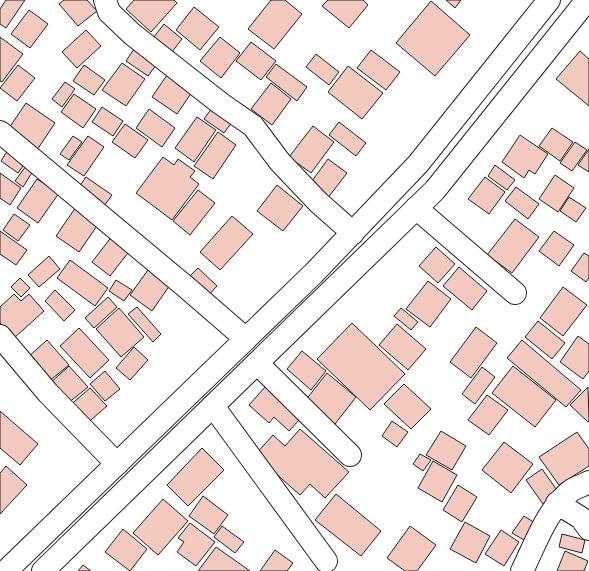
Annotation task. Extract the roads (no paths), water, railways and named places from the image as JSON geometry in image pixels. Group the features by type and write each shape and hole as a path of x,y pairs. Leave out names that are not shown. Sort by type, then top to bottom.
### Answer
{"main road":[{"path":"105,0 109,12 132,34 220,103 253,126 280,162 318,202 353,232"},
{"path":"6,571 314,273 418,164 550,0"},
{"path":"43,571 435,190 585,10"},
{"path":"0,132 246,339"},
{"path":"416,208 515,293"},
{"path":"0,336 48,393 117,464"},
{"path":"257,363 350,455"},
{"path":"213,406 326,561"},
{"path":"522,571 557,503 572,490 589,482"},
{"path":"557,503 581,518 589,529"}]}
